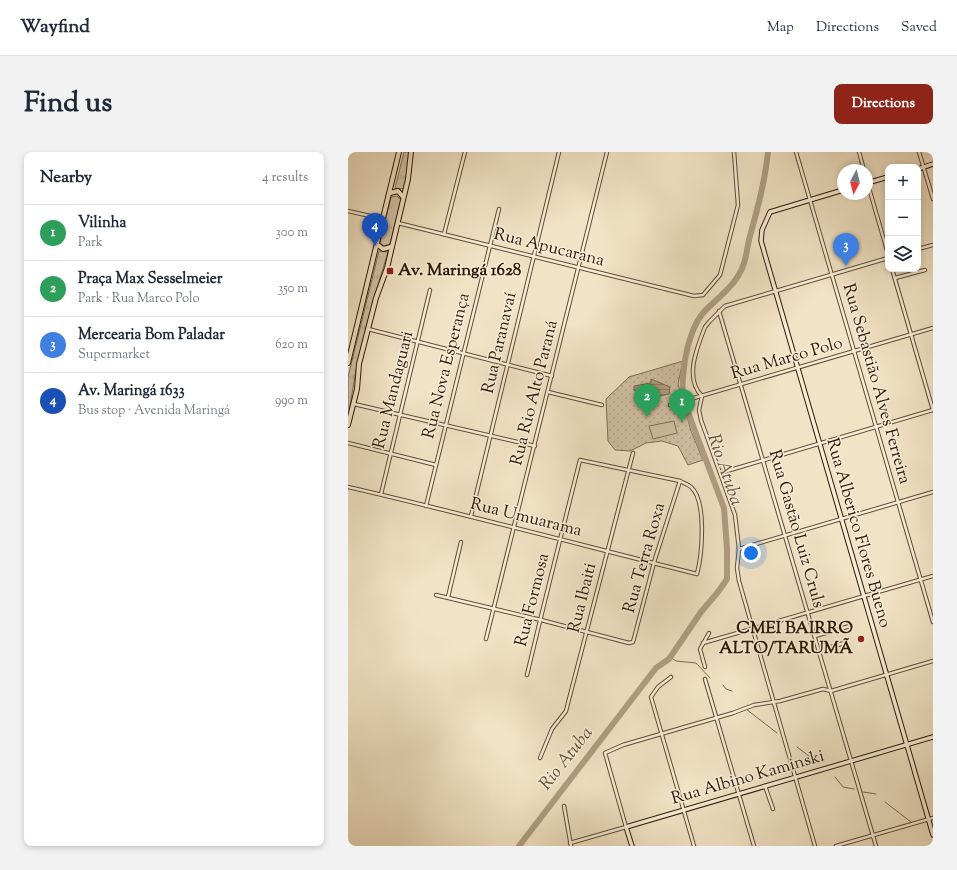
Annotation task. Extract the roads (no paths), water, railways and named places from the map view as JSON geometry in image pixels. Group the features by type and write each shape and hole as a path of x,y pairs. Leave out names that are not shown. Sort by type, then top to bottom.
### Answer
{"main road":[{"path":"348,363 378,245 399,152"},
{"path":"348,425 359,364 392,247 404,197 411,152"},
{"path":"390,193 398,192 404,197"},
{"path":"378,245 383,249 392,247"}],"street":[{"path":"444,234 465,152"},
{"name":"Rua Paranavaí","path":"471,516 491,436 506,364 560,152"},
{"name":"Rua Rio Alto Paraná","path":"486,640 607,152"},
{"name":"Rua Apucarana","path":"398,222 694,296 703,295 720,275 738,205 734,152"},
{"name":"Rua Sebastião Alves Ferreira","path":"796,152 933,622"},
{"path":"859,152 862,164"},
{"path":"919,152 933,199"},
{"path":"921,168 933,164"},
{"path":"873,181 885,178"},
{"path":"810,200 837,192"},
{"name":"Rua Alberico Flores Bueno","path":"810,200 770,212 761,238 774,291 933,835"},
{"path":"872,200 885,244"},
{"name":"Rua Nova Esperança","path":"426,506 499,209"},
{"path":"348,211 383,219"},
{"path":"921,248 933,245"},
{"path":"815,846 738,577 739,549 735,515 700,415 702,396 697,392 694,384 694,365 705,327 719,311 728,304 885,259"},
{"path":"895,278 924,270"},
{"path":"720,473 933,410 893,272"},
{"name":"Rua Mandaguari","path":"381,494 430,290"},
{"name":"Rua Gastão Luiz Cruls","path":"719,311 876,846"},
{"name":"Rua Marco Polo","path":"670,405 933,328"},
{"path":"368,329 552,376"},
{"path":"548,392 602,405"},
{"path":"353,404 535,446"},
{"path":"348,443 436,465"},
{"name":"Rua Ibaiti","path":"540,758 552,729 566,711 633,453"},
{"name":"Rua Formosa","path":"527,675 580,460 628,470"},
{"path":"628,470 680,481"},
{"name":"Rua Umuarama","path":"348,487 471,516 697,574 700,563 703,527 698,500 692,487 680,481"},
{"name":"Rua Terra Roxa","path":"586,631 629,643 633,642 653,563 680,481"},
{"path":"739,549 933,492"},
{"path":"448,597 461,542"},
{"path":"703,643 933,576"},
{"path":"436,595 586,631"},
{"path":"815,636 850,626"},
{"path":"705,667 700,652 709,633"},
{"path":"819,650 844,643"},
{"path":"632,846 605,753 619,747 754,705 773,702 823,689 831,691 933,661"},
{"path":"671,677 658,687 651,697 694,846"},
{"path":"705,679 754,846"},
{"name":"Rua Albino Kaminski","path":"571,845 626,827 933,737"},
{"path":"765,786 772,809"},
{"path":"564,806 571,845"},
{"path":"836,846 933,818"}],"waterway":[{"name":"Rio Atuba","path":"519,846 656,668 669,659 701,612 727,579 727,549 724,508 683,399 684,365 689,341 698,320 704,312 731,286 743,266 761,194 768,152"},
{"path":"670,657 676,661 696,663 710,678"},
{"path":"723,685 726,689 732,691"},
{"path":"746,709 777,733"},
{"path":"797,747 817,762"},
{"path":"835,777 843,787 854,789"},
{"path":"863,792 876,794"},
{"path":"885,802 911,822"}],"place":[{"name":"Av. Maringá 1633","path":"375,246"},
{"name":"Mercearia Bom Paladar","path":"846,266"},
{"name":"Av. Maringá 1628","path":"390,271"},
{"name":"Praça Max Sesselmeier","path":"647,417"},
{"name":"Vilinha","path":"682,422"},
{"name":"CMEI BAIRRO ALTO/TARUMÃ","path":"861,639"}]}
